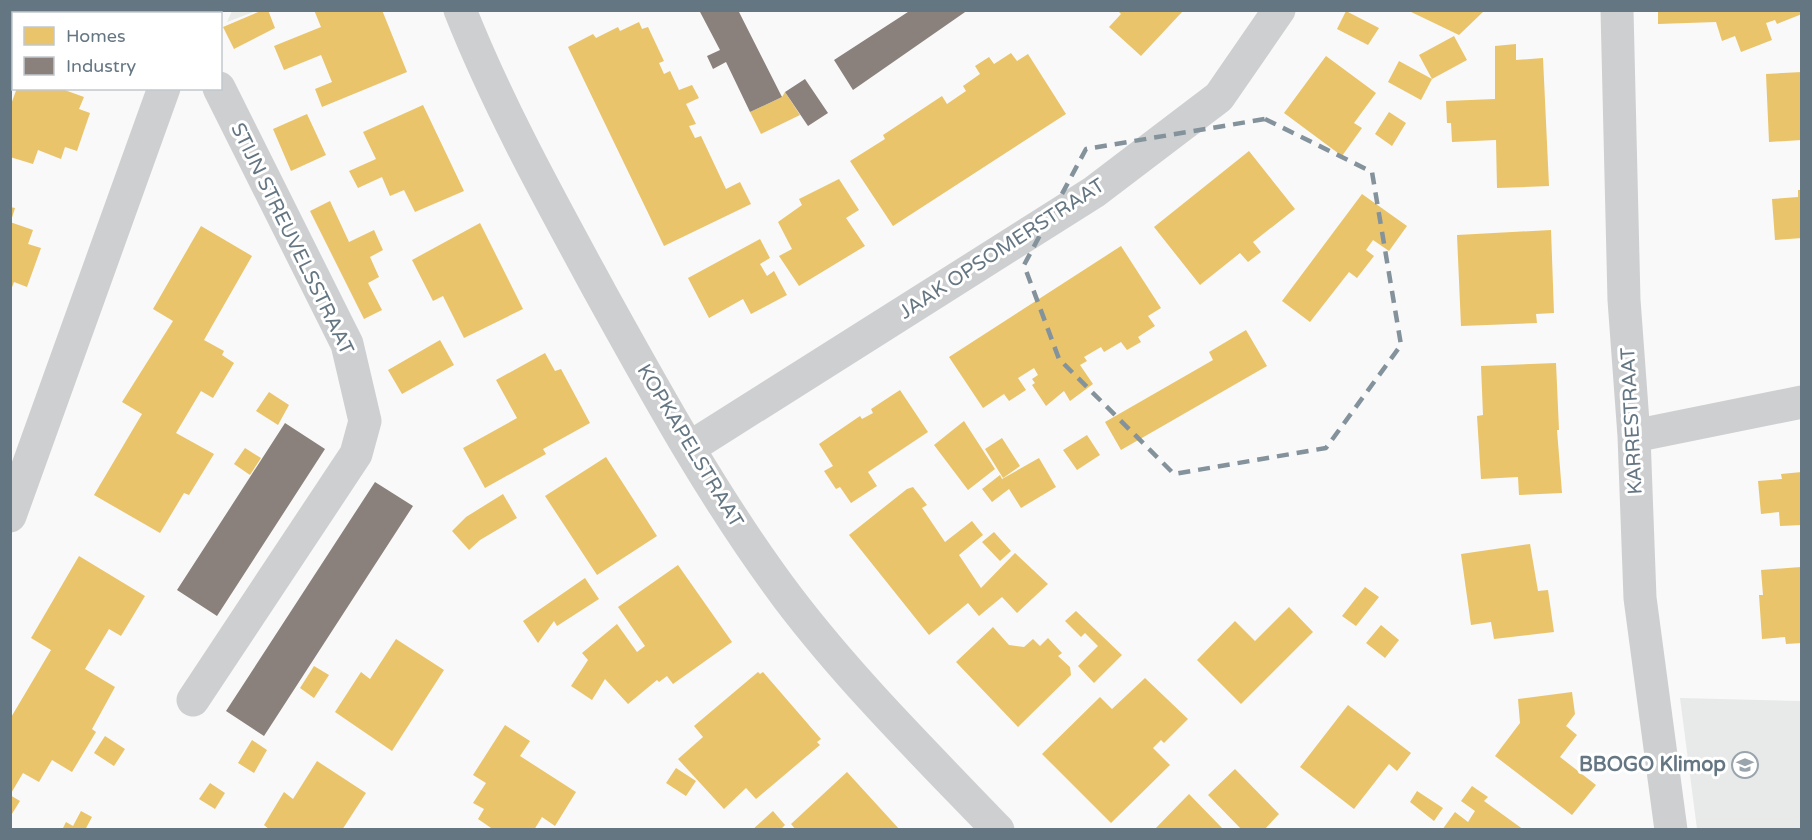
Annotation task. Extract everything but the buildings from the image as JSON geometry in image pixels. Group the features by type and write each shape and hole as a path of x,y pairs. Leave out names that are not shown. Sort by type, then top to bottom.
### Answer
{"street":[{"name":"KOPKAPELSTRAAT","path":"460,10 482,65 523,150 689,448 747,540 823,642 890,717 998,830"},
{"name":"JAAK OPSOMERSTRAAT","path":"689,448 1094,192 1219,97 1279,10"},
{"name":"KARRESTRAAT","path":"1617,10 1624,300 1634,436 1640,598 1671,830"},
{"path":"10,516 163,90"},
{"name":"STIJN STREUVELSSTRAAT","path":"193,700 356,454 365,421 347,344 220,90"},
{"path":"1634,436 1802,402"}],"highlighted area":[{"path":"1265,119 1372,172 1401,345 1326,448 1174,474 1059,359 1024,265 1086,149"}],"shaded area":[{"path":"232,10 256,11 227,22"},
{"name":"BBOGO Klimop","path":"1680,698 1801,701 1801,829 1697,829"}],"place":[{"name":"BBOGO Klimop","path":"1745,765"}]}
